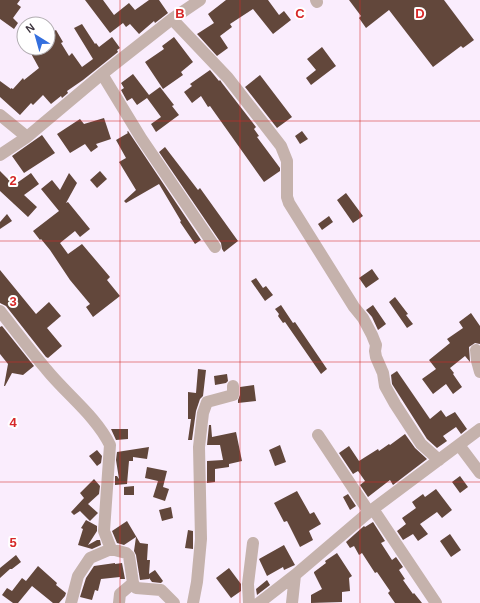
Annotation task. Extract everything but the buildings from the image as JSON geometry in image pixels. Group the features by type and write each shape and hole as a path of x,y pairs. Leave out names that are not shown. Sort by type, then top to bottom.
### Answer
{"street":[{"path":"0,155 27,137 102,74 172,19 200,0"},
{"path":"172,19 228,78 281,146 287,161 287,197 289,203 354,307 363,318 372,335 376,345 376,357 383,373 385,386 395,404 421,444 439,460"},
{"path":"102,74 141,138 215,247"},
{"path":"0,115 27,137"},
{"path":"0,310 46,369 106,436 110,444 104,531 111,549"},
{"path":"476,350 480,372"},
{"path":"193,603 197,582 201,539 199,447 203,413 207,402 233,395 233,386"},
{"path":"259,603 295,575 371,510 480,429"},
{"path":"318,435 436,603"},
{"path":"460,445 480,473"},
{"path":"249,603 248,584 253,543"},
{"path":"71,603 78,576 90,558 111,549 126,553 129,556 133,584 136,588 161,590 174,603"},
{"path":"292,603 295,575"},
{"path":"118,603 120,594 133,584"}]}
